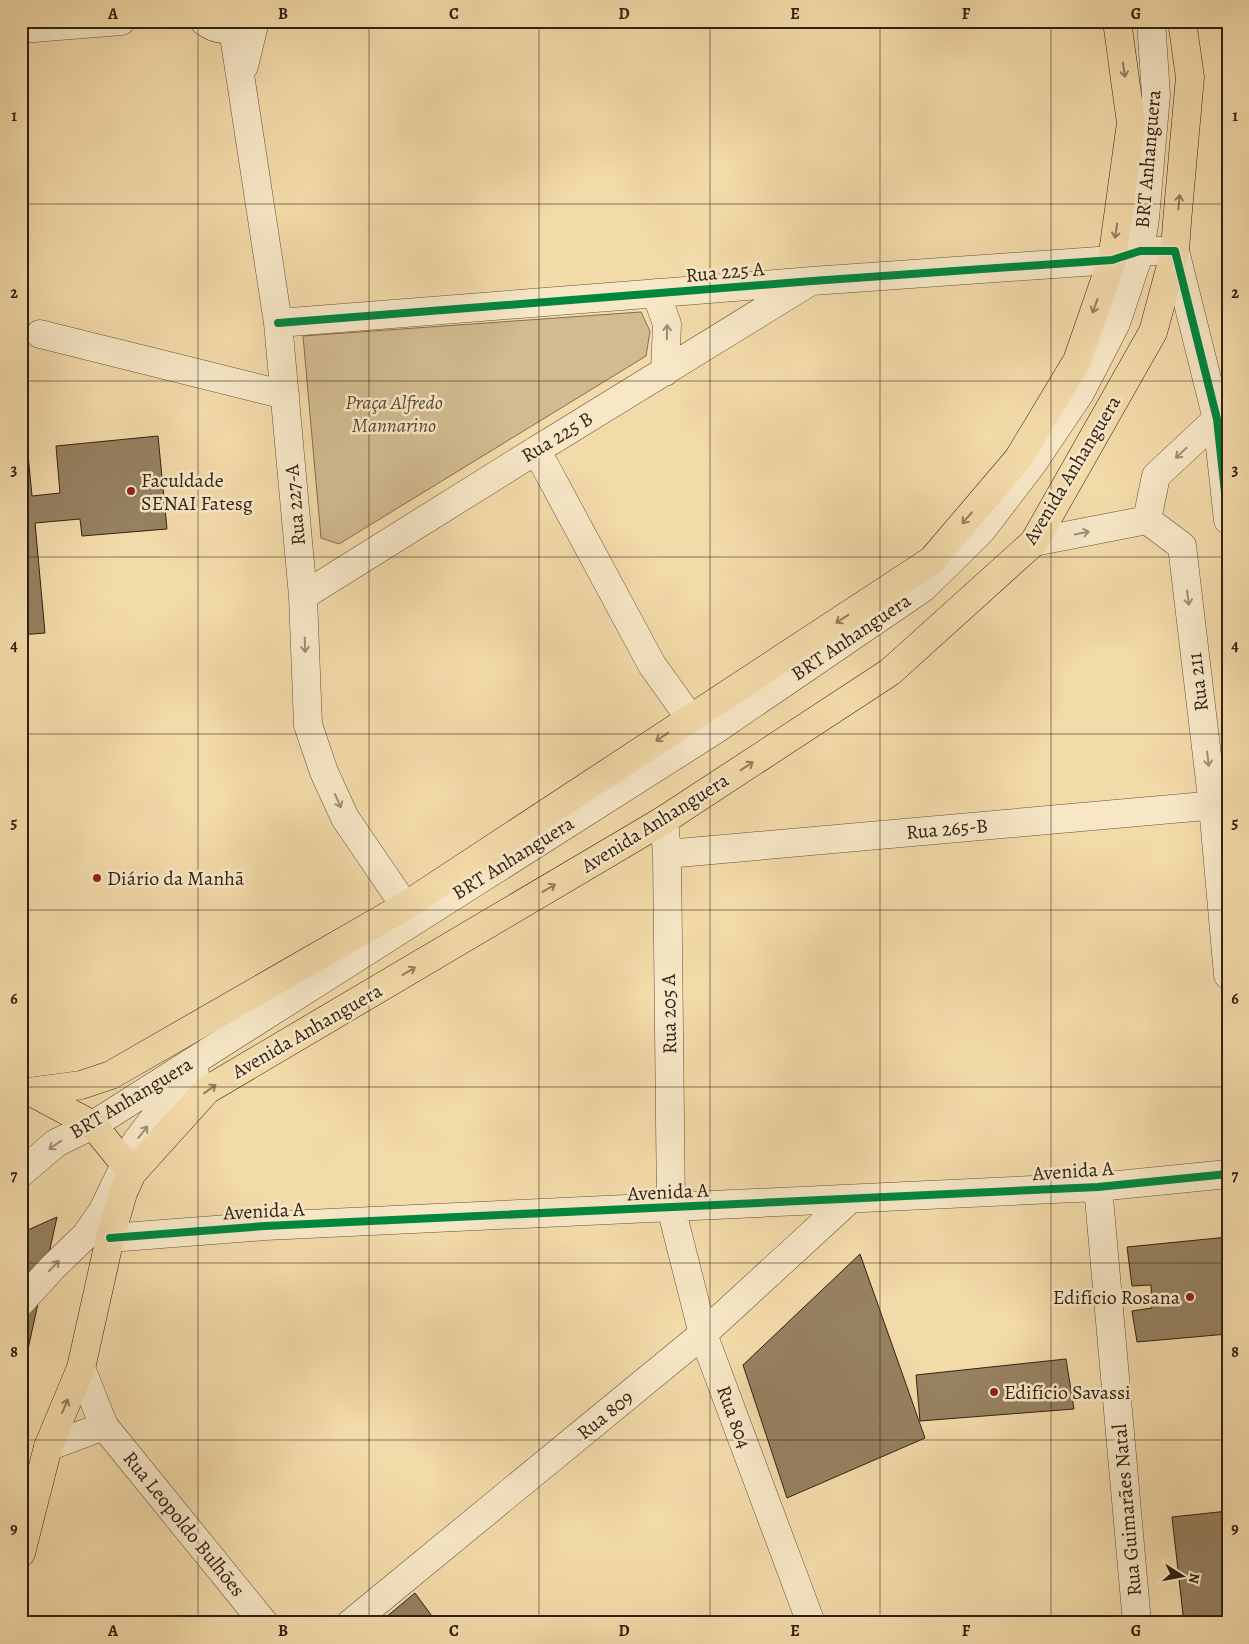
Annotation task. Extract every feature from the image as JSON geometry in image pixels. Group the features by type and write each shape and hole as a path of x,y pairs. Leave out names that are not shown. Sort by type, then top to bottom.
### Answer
{"main road":[{"path":"27,1093 81,1085 111,1075 405,906 932,560 1018,459 1077,361 1112,260 1131,123 1117,21"},
{"name":"Avenida Anhanguera","path":"21,1552 48,1447 81,1368 110,1238 128,1168 206,1090 664,820 890,672 1034,542 1153,332 1175,250 1190,77 1182,21"},
{"path":"27,1093 93,1126 128,1168"}],"street":[{"path":"21,29 121,21"},
{"path":"204,21 220,29 247,24"},
{"name":"BRT Anhanguera","path":"21,1173 56,1143 93,1126 244,1028 715,730 923,588 981,531 1033,463 1080,393 1116,323 1140,251 1156,96 1151,21"},
{"name":"Rua 227-A","path":"247,24 241,82 278,323 304,596 308,725 324,772 345,818 405,906"},
{"path":"1175,250 1222,418 1228,520"},
{"name":"Rua 225 A","path":"278,323 812,281 1112,260 1140,251 1175,250"},
{"name":"Rua 225 B","path":"304,596 534,451 812,281"},
{"path":"656,294 667,324 665,372"},
{"path":"40,334 284,395"},
{"path":"1034,542 1147,520 1156,476 1222,418"},
{"path":"534,451 550,475 652,666 690,718"},
{"name":"Rua 211","path":"1147,520 1182,546 1220,805 1228,976"},
{"name":"Rua 265-B","path":"667,854 1220,805"},
{"name":"Rua 205 A","path":"664,820 667,854 671,1208"},
{"name":"BRT Anhanguera","path":"21,1302 53,1266 86,1235 128,1168 136,1142 171,1096 244,1028"},
{"name":"Avenida A","path":"110,1238 266,1226 1098,1187 1228,1174"},
{"name":"Rua Guimarães Natal","path":"1098,1187 1137,1623"},
{"name":"Rua 809","path":"351,1623 703,1334 850,1199"},
{"name":"Rua 804","path":"671,1208 703,1334 811,1623"},
{"name":"Rua Leopoldo Bulhões","path":"81,1368 104,1426 264,1623"},
{"path":"48,1447 104,1426"}],"green space":[{"name":"Praça Alfredo Mannarino","path":"641,312 650,331 646,356 339,544 321,538 303,336"}],"building":[{"path":"21,401 23,401 32,496 60,493 56,446 158,436 167,529 82,536 80,519 35,523 45,633 21,635"},
{"path":"57,1217 21,1381 21,1233"},
{"name":"Edifício Rosana","path":"1228,1237 1228,1334 1137,1342 1132,1311 1152,1308 1151,1285 1132,1286 1127,1247"},
{"path":"860,1254 925,1438 787,1498 743,1365"},
{"name":"Edifício Savassi","path":"1066,1359 1074,1409 920,1421 916,1375"},
{"path":"1228,1511 1228,1623 1184,1623 1172,1517"},
{"path":"415,1593 437,1623 379,1623"}],"cycle path":[{"path":"278,323 812,281 1112,260 1140,251 1175,251 1217,419 1228,520"},
{"path":"110,1238 265,1226 1098,1187 1228,1174"}],"place":[{"name":"Faculdade SENAI Fatesg","path":"131,491"},
{"name":"Diário da Manhã","path":"97,878"},
{"name":"Edifício Rosana","path":"1190,1297"},
{"name":"Edifício Savassi","path":"994,1392"}]}
